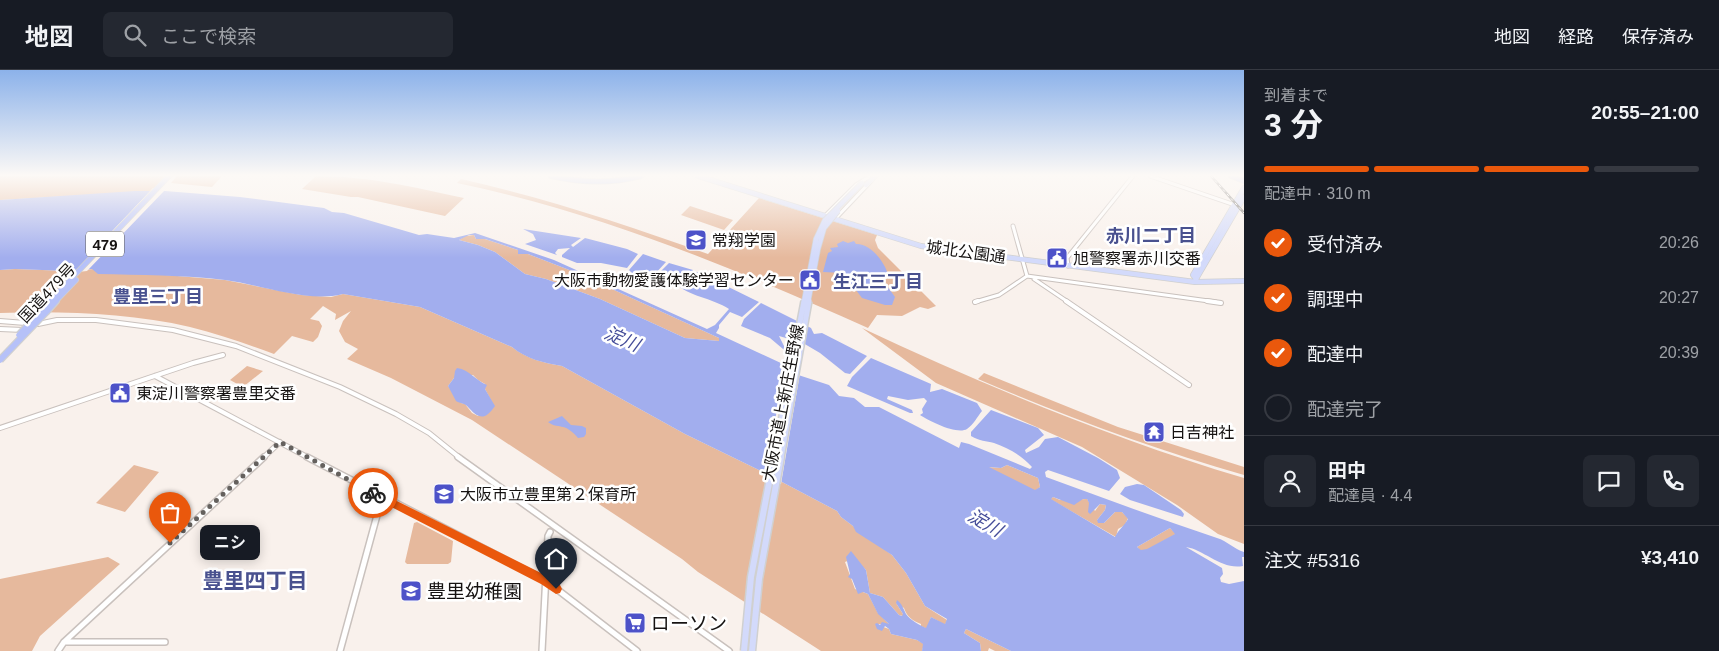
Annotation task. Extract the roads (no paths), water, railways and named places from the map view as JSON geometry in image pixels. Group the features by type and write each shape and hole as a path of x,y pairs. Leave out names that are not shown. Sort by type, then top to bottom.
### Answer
{"highway":[{"name":"国道479号","path":"0,355 145,203"},
{"name":"国道479号","path":"0,360 146,203"}],"main road":[{"name":"城北公園通","path":"787,203 921,246 1197,281 1244,280"},
{"name":"城北公園通","path":"789,203 826,215"},
{"name":"大阪市道上新庄生野線","path":"744,651 751,577 814,244 825,220 843,203"},
{"name":"大阪市道上新庄生野線","path":"752,651 759,579 819,241 828,222 846,203"},
{"path":"1197,281 1237,203"}],"street":[{"path":"826,215 838,203"},
{"path":"836,218 851,203"},
{"path":"1067,264 1067,258 1111,203"},
{"path":"1228,203 1236,206"},
{"path":"1013,226 1029,277 1189,385"},
{"path":"975,302 999,295 1029,277 1221,303"},
{"path":"0,322 38,324 57,320 96,320 165,328 236,346 301,371 396,414 429,433 489,480 729,651"},
{"path":"0,330 32,330 38,324"},
{"path":"0,428 224,355"},
{"path":"155,376 382,497 545,580 637,651"},
{"path":"58,651 64,642 280,442"},
{"path":"340,651 382,497"},
{"path":"542,651 545,580 550,532"},
{"path":"64,642 165,642"}],"water":[{"name":"淀川","path":"0,203 287,203 324,208 332,212 344,213 419,235 427,234 454,238 475,233 554,260 707,329 715,325 729,309 686,291 676,283 665,283 653,279 669,263 693,270 693,274 698,272 759,302 742,317 730,312 719,325 716,333 783,364 786,371 829,385 839,396 854,398 865,407 879,407 959,448 961,442 969,444 1030,469 1032,467 1015,453 1000,445 974,438 971,436 971,432 991,410 1038,428 1044,435 1025,450 1026,453 1039,447 1045,439 1058,437 1117,470 1120,478 1109,491 1048,470 1045,472 1046,477 1221,539 1244,552 1244,557 1242,557 1243,566 1235,566 1220,563 1186,547 1222,568 1221,582 1229,584 1244,581 1244,651 1011,651 966,629 964,633 980,643 981,651 922,651 923,644 917,640 891,634 885,626 882,631 877,629 875,624 877,623 880,625 882,622 889,624 878,614 868,594 863,592 858,594 852,579 848,577 850,574 846,557 851,551 866,570 870,593 883,597 899,615 902,616 903,614 896,603 897,600 908,616 926,628 931,617 945,624 947,619 925,606 906,573 892,555 856,532 853,526 841,517 837,511 685,434 562,366 529,357 512,347 420,307 343,294 329,296 300,295 239,282 209,278 98,274 92,269 69,271 0,270","holes":["469,235 474,235 476,239 485,239 518,250 518,254 528,254 577,273 719,338 719,341 685,338 600,299 546,279 525,274 495,252 459,240","1007,465 1038,478 1040,487 1035,490 989,467 1001,468","1053,497 1074,505 1083,499 1087,499 1089,503 1088,512 1090,514 1100,504 1106,505 1105,510 1097,520 1098,523 1104,523 1115,512 1122,512 1128,519 1115,537 1051,499","1170,528 1175,534 1147,549 1141,550 1137,547"]},
{"path":"523,229 581,238 571,245 573,247 585,238 627,249 638,254 627,268 601,263 577,263 562,257 570,248 558,249 555,253 557,255 525,244 536,240 533,234"},
{"path":"843,241 848,243 854,241 856,244 871,250 880,259 888,275 882,279 895,297 892,305 885,305 862,298 843,273 823,272 828,253 832,251 830,248 838,247 837,244"},
{"path":"643,254 666,262 654,275 632,273 629,270"},
{"path":"761,303 811,328 814,334 822,333 867,356 850,374 845,373 820,353 803,343 779,336 785,348 797,356 796,360 770,338 741,326 744,319"},
{"path":"871,358 931,384 930,392 942,389 977,403 982,411 974,423 967,429 950,429 920,415 923,413 922,409 927,401 924,398 908,400 888,396 887,399 912,410 913,413 910,413 847,386 852,377"},
{"path":"457,368 487,385 485,389 495,406 488,414 481,417 466,405 456,401 448,386 454,378"},
{"path":"562,416 571,425 586,428 584,437 578,438 569,429 548,422"},
{"path":"1137,484 1144,485 1181,510 1184,514 1183,517 1130,500 1120,494 1125,487"}],"railway":[{"path":"1235,203 1244,213"}],"place":[{"name":"常翔学園","path":"696,240"},
{"name":"旭警察署赤川交番","path":"1057,258"},
{"name":"大阪市動物愛護体験学習センター","path":"810,280"},
{"name":"東淀川警察署豊里交番","path":"120,393"},
{"name":"日吉神社","path":"1154,432"},
{"name":"大阪市立豊里第２保育所","path":"444,494"},
{"name":"ニシ","path":"170,543"},
{"name":"豊里幼稚園","path":"411,591"},
{"name":"ローソン","path":"635,623"}],"district":[{"name":"赤川二丁目","path":"1151,236"},
{"name":"生江三丁目","path":"878,282"},
{"name":"豊里三丁目","path":"158,297"},
{"name":"豊里四丁目","path":"255,580"}]}
